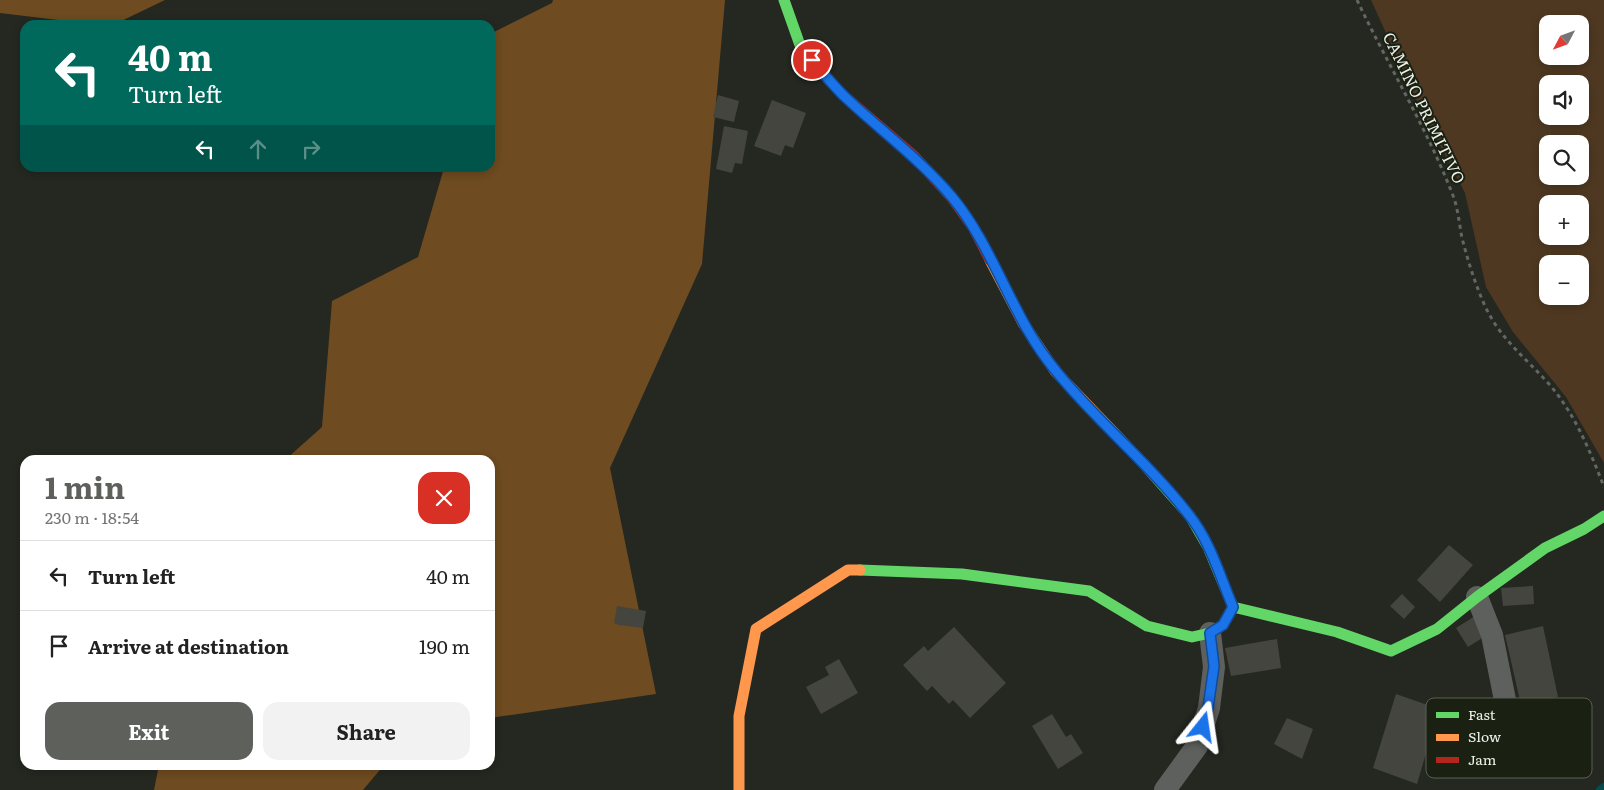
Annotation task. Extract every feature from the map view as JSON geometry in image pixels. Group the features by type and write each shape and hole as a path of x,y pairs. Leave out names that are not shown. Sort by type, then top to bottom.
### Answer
{"street":[{"path":"784,0 801,48 843,95 914,156 952,198 973,227 1023,324 1055,371 1157,478 1190,516 1208,547 1233,607"},
{"path":"1233,607 1337,632 1391,651 1437,629 1477,597 1545,548 1604,516"},
{"path":"739,790 739,716 756,629 848,570 962,574 1090,591 1147,626 1192,637 1210,633 1223,625 1233,607"},
{"path":"1477,597 1492,635 1505,698"},
{"path":"1165,790 1197,746 1208,708 1214,666 1210,633"}],"path":[{"name":"CAMINO PRIMITIVO","path":"1357,0 1440,163 1453,196 1472,273 1485,306 1501,334 1549,384 1571,414 1604,487"}],"shaded area":[{"path":"0,0 165,0 123,20 58,20 0,13"},
{"path":"553,0 725,0 702,264 610,468 656,694 495,717 495,455 291,455 322,427 332,301 418,257 443,172 495,172 495,32 552,3"},
{"path":"1371,0 1604,0 1604,463 1566,397 1513,332 1486,287 1465,193 1416,99"},
{"path":"158,770 380,770 363,790 154,790"}],"building":[{"path":"718,95 739,101 734,122 713,117"},
{"path":"772,100 806,113 793,148 785,145 781,156 754,146"},
{"path":"724,126 748,131 742,164 735,163 732,173 716,169"},
{"path":"1449,545 1473,565 1440,602 1417,580"},
{"path":"1533,586 1534,604 1503,606 1501,588"},
{"path":"1402,594 1415,607 1404,619 1390,606"},
{"path":"617,606 646,611 643,628 614,623"},
{"path":"1475,616 1487,635 1468,647 1456,628"},
{"path":"1543,626 1558,697 1519,698 1505,635"},
{"path":"954,627 1006,683 970,718 953,700 949,704 932,686 927,691 903,665 924,646 928,651"},
{"path":"1277,639 1281,668 1231,676 1225,648"},
{"path":"839,659 858,693 821,714 806,687 829,675 825,667"},
{"path":"1396,694 1426,704 1426,753 1417,784 1373,768"},
{"path":"1052,714 1066,737 1071,734 1083,753 1058,769 1032,726"},
{"path":"1287,718 1313,729 1302,759 1274,744"}],"waterway":[{"path":"1600,790 1604,787"}],"traffic: fast":[{"path":"784,0 801,48 830,81"},
{"path":"860,570 962,574 1089,591 1147,626 1192,637 1210,633 1223,625 1233,607 1208,547 1190,516 1143,463"},
{"path":"1233,607 1337,632 1391,651 1437,629 1477,597 1545,548 1584,529 1604,516"}],"traffic: slow":[{"path":"990,260 1023,323 1055,371 1143,463"},
{"path":"739,790 739,716 756,629 848,570 860,570"}],"traffic: jam":[{"path":"830,81 843,95 914,156 952,198 973,227 990,260"}],"route":[{"path":"812,60 843,95 914,156 952,198 973,227 1023,324 1055,371 1157,478 1190,516 1208,547 1233,607 1223,625 1210,633 1214,666 1208,708 1203,727"}]}
